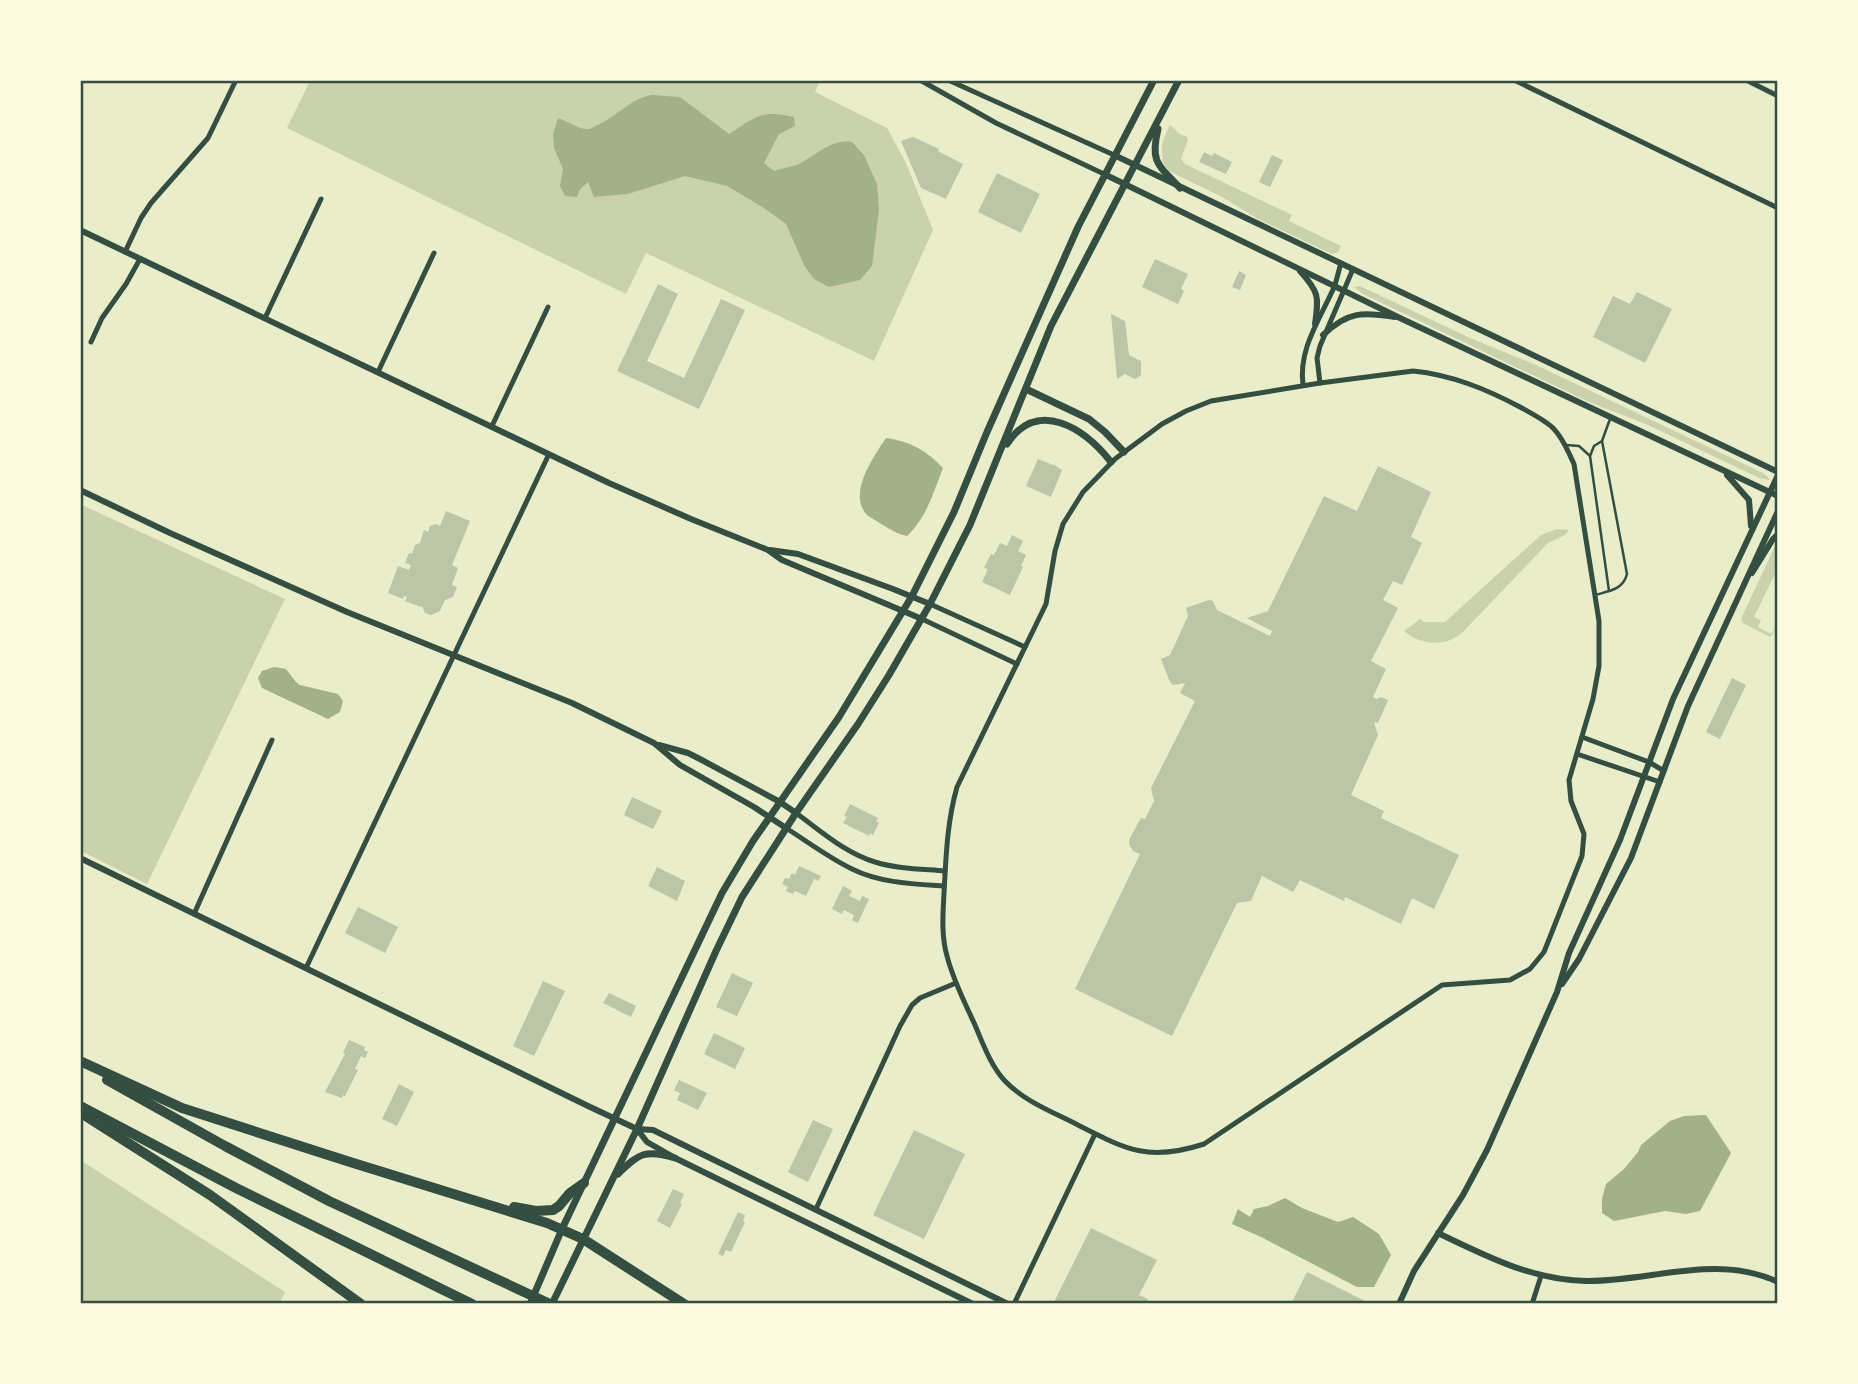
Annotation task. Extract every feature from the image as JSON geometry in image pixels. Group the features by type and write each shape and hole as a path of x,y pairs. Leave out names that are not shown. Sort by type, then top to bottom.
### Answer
{"highway":[{"path":"80,1063 182,1108 562,1229 583,1239 684,1304"},
{"path":"80,1063 225,1146 329,1201 551,1304"},
{"path":"80,1106 236,1188 472,1304"},
{"path":"80,1112 210,1195 361,1304"},
{"path":"476,1200 536,1211 553,1210 584,1183"},
{"path":"314,1270 355,1304"}],"main road":[{"path":"530,1304 562,1229 713,911 737,867 839,717 912,596 954,512 1065,255 1154,80"},
{"path":"551,1304 637,1129 730,921 760,866 858,724 930,604 970,525 1051,326 1179,80"},
{"path":"1162,115 1154,144 1156,158 1158,165 1180,188"},
{"path":"1026,389 1088,419 1124,452"},
{"path":"999,456 1015,432 1033,422 1043,420 1066,425 1086,437 1111,462"},
{"path":"613,1180 634,1158 643,1154 657,1153 676,1158"}],"street":[{"path":"125,252 151,203 208,138 236,80"},
{"path":"920,80 996,123 1777,496"},
{"path":"948,80 1342,263 1777,473 1673,699 1620,840 1569,953 1558,992"},
{"path":"1514,80 1777,208"},
{"path":"1746,80 1777,96"},
{"path":"265,318 321,199"},
{"path":"80,230 653,503 768,550 782,560 904,611 1017,664"},
{"path":"378,372 434,253"},
{"path":"91,342 102,318 127,284 140,258"},
{"path":"1303,385 1301,373 1311,334 1335,285 1342,263"},
{"path":"1296,267 1315,291 1318,300 1315,324"},
{"path":"1320,383 1317,358 1323,335 1353,269"},
{"path":"492,426 548,307"},
{"path":"1323,335 1345,317 1363,313 1402,319"},
{"path":"1413,371 1457,379 1538,416 1566,445 1574,464 1600,636 1599,666 1593,699 1569,780 1571,801 1584,834 1582,856 1544,952 1530,969 1521,975 1510,980 1442,985 1204,1144 1183,1151 1150,1153 1134,1150 1095,1134 1026,1098 1005,1082 994,1067 956,983 943,933 950,817 957,787 1046,604 1055,551 1063,524 1083,492 1111,462 1162,424 1186,411 1211,401 1320,383 1413,371"},
{"path":"306,968 549,454"},
{"path":"1723,472 1749,500 1751,532"},
{"path":"80,490 281,583 454,656 543,690 654,743 688,753 779,802 850,852 875,862 902,868 945,871"},
{"path":"1399,1304 1414,1271 1478,1169 1558,992 1579,959 1631,858 1688,706 1777,511"},
{"path":"1743,587 1777,534"},
{"path":"768,550 798,554 912,596 1025,647"},
{"path":"1582,737 1649,762 1664,771"},
{"path":"194,914 272,740"},
{"path":"654,743 680,765 770,816 854,870 905,883 944,886"},
{"path":"1577,754 1660,782"},
{"path":"80,858 637,1129 653,1130 1008,1304"},
{"path":"816,1209 912,1005 920,998 956,983"},
{"path":"637,1129 647,1142 676,1158 973,1304"},
{"path":"1014,1304 1095,1134"},
{"path":"1438,1233 1508,1265 1541,1276 1567,1280 1594,1281 1724,1268 1754,1273 1777,1282"},
{"path":"1532,1304 1541,1276"}],"lane":[{"path":"1595,595 1619,588 1627,574 1602,441 1611,418"},
{"path":"1602,441 1594,446 1590,456 1609,591"},
{"path":"1566,445 1579,446 1590,456"}],"shaded area":[{"path":"310,81 820,81 815,92 887,128 906,163 933,230 874,361 646,253 626,294 287,128"},
{"path":"652,95 680,97 729,134 766,114 794,117 795,126 779,134 764,163 774,171 795,166 832,145 852,142 864,155 877,184 879,210 872,266 860,280 829,287 814,279 805,267 786,224 727,186 685,176 628,194 594,197 588,182 580,189 577,197 565,196 560,186 563,169 554,148 553,134 558,118 577,127 589,129 625,107"},
{"path":"1170,125 1187,137 1181,159 1185,164 1292,215 1289,221 1341,246 1338,252 1332,254 1258,219 1222,197 1169,171 1162,162 1162,148"},
{"path":"1360,286 1470,338 1536,365 1763,473 1769,480 1759,478 1648,425 1589,402 1363,294 1354,287"},
{"path":"886,438 917,448 943,468 925,513 907,536 867,515 860,497 864,475"},
{"path":"80,504 285,599 147,884 81,851"},
{"path":"1557,529 1569,530 1565,535 1548,543 1461,634 1453,639 1434,643 1417,639 1404,631 1420,619 1424,622 1445,622 1541,535"},
{"path":"1777,544 1777,570 1754,617 1761,620 1758,627 1771,634 1776,628 1770,637 1743,623 1741,619"},
{"path":"274,667 286,669 300,685 338,694 343,701 340,712 328,719 262,688 258,678 262,671"},
{"path":"1706,1115 1731,1153 1700,1211 1686,1214 1665,1211 1614,1221 1602,1213 1606,1184 1624,1169 1641,1145 1670,1121 1684,1116"},
{"path":"80,1160 285,1292 280,1303 81,1303"},
{"path":"1285,1198 1338,1222 1353,1217 1379,1234 1391,1255 1374,1287 1357,1287 1232,1224 1238,1209 1250,1217 1254,1209"}],"building":[{"path":"913,137 963,164 946,199 921,188 901,141"},
{"path":"1204,152 1212,156 1214,153 1232,162 1226,174 1199,162"},
{"path":"1272,155 1283,160 1270,187 1259,182"},
{"path":"997,173 1040,194 1021,233 978,212"},
{"path":"1155,259 1188,274 1178,304 1142,287"},
{"path":"1239,271 1246,275 1240,290 1232,287"},
{"path":"658,284 678,294 647,361 684,378 721,299 745,310 699,409 617,371"},
{"path":"1637,292 1672,309 1645,363 1593,337 1613,296 1630,304"},
{"path":"1111,314 1125,321 1129,355 1141,361 1141,375 1135,379 1125,374 1117,379"},
{"path":"1038,459 1062,470 1051,497 1026,486"},
{"path":"1378,466 1431,492 1411,537 1422,543 1402,585 1393,581 1383,600 1398,608 1371,661 1386,669 1373,697 1388,700 1378,723 1374,722 1378,735 1351,795 1384,811 1381,818 1459,855 1434,909 1412,898 1401,924 1345,897 1344,901 1300,880 1293,892 1262,876 1251,901 1237,903 1172,1036 1075,989 1140,854 1133,851 1129,844 1130,838 1141,818 1145,819 1154,801 1151,788 1195,701 1180,693 1185,683 1173,685 1170,682 1161,659 1170,655 1188,616 1186,608 1209,600 1213,601 1217,610 1270,636 1272,631 1247,618 1268,611 1324,496 1357,511"},
{"path":"446,511 470,521 452,565 458,568 452,585 457,587 453,597 445,600 440,611 431,615 425,613 422,606 405,601 407,597 404,596 403,599 388,593 398,566 409,570 411,565 405,563 409,553 412,554 415,545 420,543 424,530 428,532 430,526 436,524 440,526"},
{"path":"1012,535 1023,541 1018,551 1026,555 1010,595 982,582 988,569 984,568 991,554 994,555 1000,543 1007,546"},
{"path":"1732,678 1746,685 1720,739 1706,732"},
{"path":"632,797 662,811 653,829 624,815"},
{"path":"850,804 878,818 876,821 879,823 873,835 870,833 869,836 843,823"},
{"path":"799,866 821,876 818,881 814,879 806,896 795,891 793,894 786,891 788,887 782,884 792,873 795,875"},
{"path":"657,867 685,881 677,901 648,886"},
{"path":"843,886 852,891 849,896 860,901 862,896 869,899 858,923 852,920 854,915 844,910 842,914 832,909"},
{"path":"358,907 398,927 385,953 345,933"},
{"path":"732,973 753,983 737,1016 716,1007"},
{"path":"543,981 565,991 534,1056 513,1046"},
{"path":"609,993 636,1006 631,1017 603,1003"},
{"path":"714,1033 745,1048 735,1069 704,1054"},
{"path":"349,1040 365,1047 364,1050 368,1052 365,1058 361,1056 355,1069 358,1070 342,1098 325,1092 345,1054 343,1053"},
{"path":"679,1080 707,1093 698,1110 677,1100 680,1093 674,1090"},
{"path":"399,1084 414,1092 397,1126 382,1119"},
{"path":"813,1120 833,1129 808,1182 788,1172"},
{"path":"914,1130 965,1154 924,1239 873,1215"},
{"path":"673,1189 684,1194 670,1228 657,1221"},
{"path":"738,1212 745,1215 745,1222 731,1252 726,1250 723,1256 718,1254"},
{"path":"1091,1228 1157,1260 1139,1295 1148,1299 1146,1304 1054,1302"},
{"path":"1307,1272 1371,1304 1291,1304"}]}
